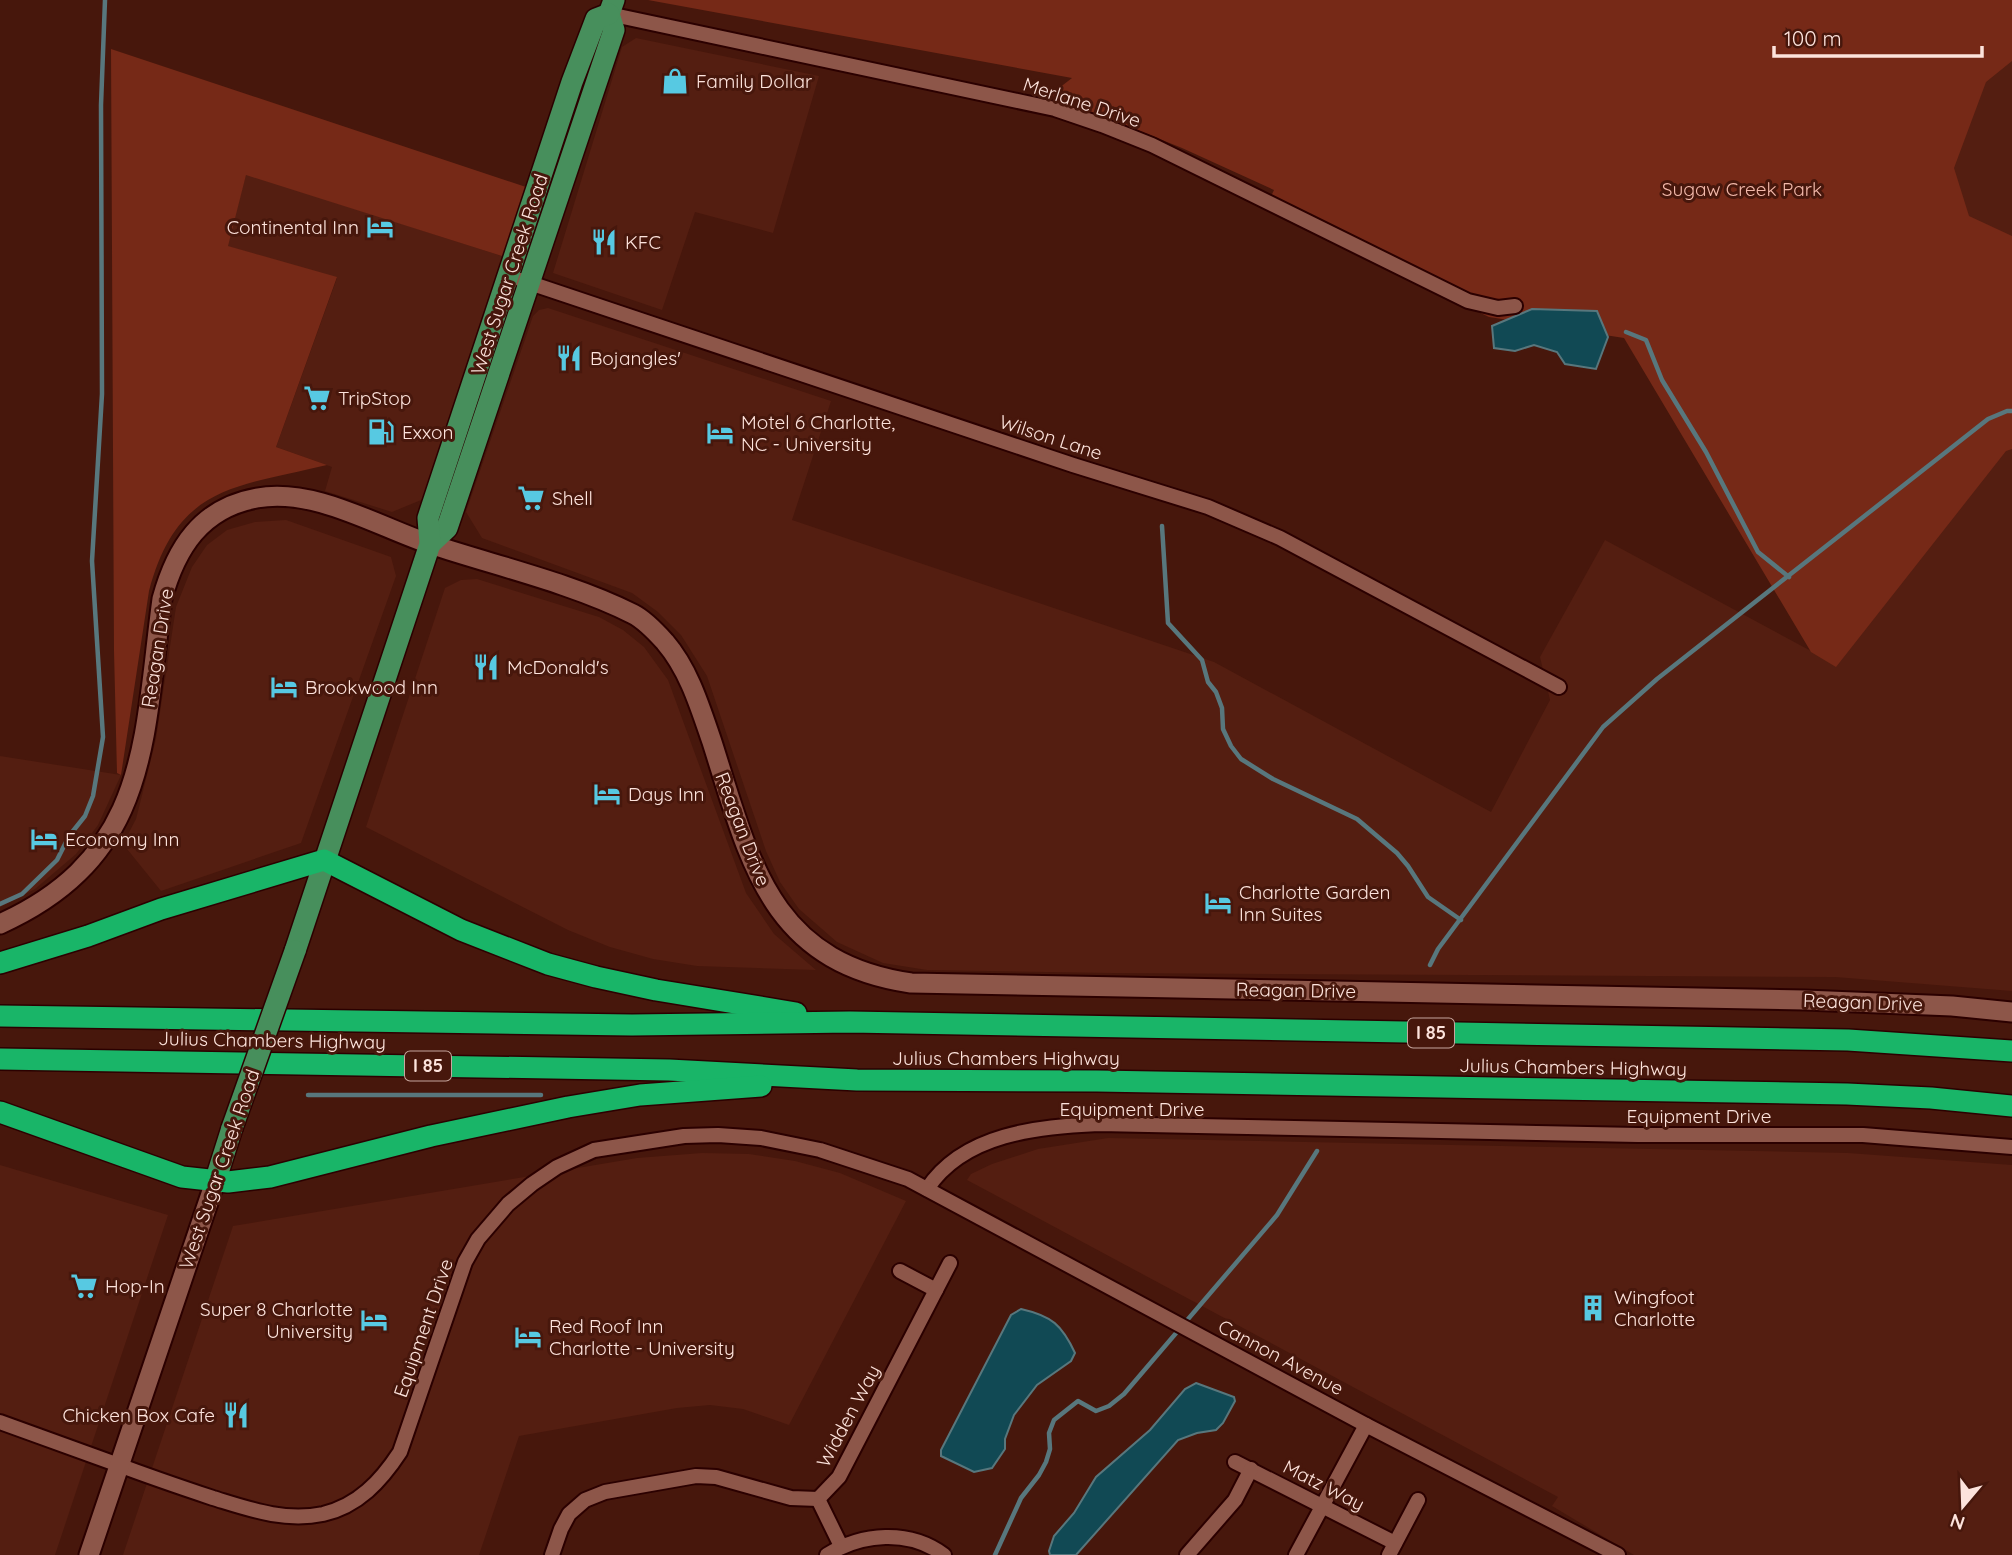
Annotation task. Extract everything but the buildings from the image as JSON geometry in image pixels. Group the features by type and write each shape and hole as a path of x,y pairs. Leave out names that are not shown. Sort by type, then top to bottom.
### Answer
{"highway":[{"path":"0,963 88,936 161,909 324,860 461,930 548,964 656,990 850,1022"},
{"name":"Julius Chambers Highway","path":"0,1016 632,1025 850,1022 1848,1040 2012,1051"},
{"name":"Julius Chambers Highway","path":"0,1059 668,1069 856,1080 1111,1081 1847,1094 2012,1105"},
{"path":"0,1112 182,1177 215,1182 256,1180 430,1136 640,1095 856,1080"}],"main road":[{"name":"West Sugar Creek Road","path":"215,1182 430,544 428,519 572,82 596,19 611,7"},
{"name":"West Sugar Creek Road","path":"430,544 447,528 614,30 611,7"}],"street":[{"name":"Merlane Drive","path":"611,7 1031,103 1091,121 1152,145 1468,301 1498,308 1515,306"},
{"name":"Wilson Lane","path":"509,276 1073,465 1208,507 1280,538 1559,687"},
{"name":"Reagan Drive","path":"0,924 50,898 73,878 106,841 120,818 140,759 162,599 178,552 195,530 212,517 240,502 278,496 319,503 430,544 581,593 635,615 656,633 685,673 703,715 755,868 775,906 801,936 822,952 846,966 884,979 912,983 1805,1000 1952,1006 2012,1012"},
{"name":"Equipment Drive","path":"0,1422 145,1477 271,1515 292,1517 322,1514 355,1501 380,1480 400,1452 459,1275 478,1239 495,1217 532,1184 558,1167 594,1150 684,1136 761,1139 820,1150 895,1174 927,1189 952,1161 1006,1135 1064,1126 1099,1124 1638,1135 1863,1135 2012,1147"},
{"name":"West Sugar Creek Road","path":"89,1555 215,1182"},
{"name":"Cannon Avenue","path":"927,1189 1366,1424 1618,1555"},
{"name":"Widden Way","path":"818,1499 839,1477 950,1263"},
{"path":"900,1271 936,1290"},
{"path":"1296,1555 1366,1424"},
{"name":"Matz Way","path":"1235,1461 1321,1504 1392,1549"},
{"path":"1187,1555 1235,1500 1251,1469"},
{"path":"552,1555 569,1514 585,1500 605,1492 696,1476 716,1477 791,1498 818,1499 841,1546"},
{"path":"1392,1549 1418,1500"},
{"path":"828,1555 857,1540 898,1537 919,1542 944,1555"}],"shaded area":[{"path":"2012,29 2012,423 1928,128"},
{"path":"636,38 819,76 773,233 695,212 662,310 553,273 622,47"},
{"path":"246,174 505,257 426,498 392,512 325,491 332,467 276,447 337,278 227,246"},
{"path":"548,308 831,401 792,520 1214,662 1491,812 1550,700 1540,657 1605,540 1824,658 2012,426 2012,991 1835,977 927,970 883,963 837,942 799,909 780,882 766,851 707,676 681,635 658,612 632,593 482,538 466,512 533,316 539,310"},
{"path":"286,520 391,557 396,576 301,843 161,891 123,844 136,819 156,739 176,607 192,567 207,545 227,530 255,522"},
{"path":"477,579 599,617 623,630 644,647 668,680 746,893 774,934 816,970 697,966 653,959 610,947 568,930 366,827 445,588 461,580"},
{"name":"Economy Inn","path":"0,756 121,775 98,825 76,854 35,889 0,907"},
{"path":"1108,1138 1848,1153 2012,1165 2012,1555 1634,1555 1552,1506 1558,1497 967,1180 971,1174 992,1164 1038,1149"},
{"path":"702,1153 749,1154 795,1161 840,1173 906,1201 789,1425 743,1409 710,1405 677,1408 519,1436 479,1555 123,1555 233,1226 637,1158"},
{"path":"0,1165 168,1215 55,1555 0,1555"}],"green space":[{"name":"Sugaw Creek Park","path":"648,0 2012,0 2012,61 1986,82 1954,168 1969,216 2012,236 2012,449 2006,451 1836,667 1811,652 1624,338 1489,317 1265,209 1274,190 1182,148 1050,95 1072,78"},
{"path":"111,49 526,187 505,257 246,175 228,246 337,277 276,447 327,465 265,479 214,496 194,510 176,530 161,556 149,591 121,775 117,773 114,651"}],"water":[{"path":"1532,309 1597,311 1608,337 1596,369 1565,364 1557,352 1534,345 1515,351 1494,348 1492,326"},
{"path":"1021,1309 1055,1323 1075,1353 1071,1361 1037,1385 1014,1415 1005,1439 1005,1449 992,1468 974,1472 941,1456 941,1450 1011,1315"},
{"path":"1196,1383 1234,1397 1235,1401 1223,1423 1216,1430 1178,1440 1076,1555 1050,1555 1054,1536 1074,1513 1096,1477 1150,1430 1185,1389"}],"waterway":[{"path":"0,904 22,894 57,860 69,836 85,816 93,796 103,737 92,561 102,394 101,105 105,0"},
{"path":"1626,332 1646,340 1662,380 1706,452 1758,552 1789,577"},
{"path":"1430,965 1438,949 1603,727 1657,679 1988,419 2012,411"},
{"path":"1162,526 1168,623 1202,660 1208,682 1216,692 1222,708 1223,729 1231,746 1241,759 1273,779 1357,819 1397,853 1428,897 1461,920"},
{"path":"308,1095 541,1095"},
{"path":"995,1555 1021,1498 1046,1462 1050,1449 1049,1433 1054,1420 1078,1401 1096,1411 1109,1406 1124,1394 1277,1215 1317,1151"}],"place":[{"name":"Family Dollar","path":"675,81"},
{"name":"Continental Inn","path":"380,227"},
{"name":"KFC","path":"604,242"},
{"name":"Bojangles'","path":"569,358"},
{"name":"TripStop","path":"317,398"},
{"name":"Exxon","path":"381,432"},
{"name":"Motel 6 Charlotte, NC - University","path":"720,433"},
{"name":"Shell","path":"531,498"},
{"name":"McDonald's","path":"486,667"},
{"name":"Brookwood Inn","path":"284,687"},
{"name":"Days Inn","path":"607,794"},
{"name":"Economy Inn","path":"44,839"},
{"name":"Charlotte Garden Inn Suites","path":"1218,903"},
{"name":"Hop-In","path":"84,1286"},
{"name":"Wingfoot Charlotte","path":"1593,1308"},
{"name":"Super 8 Charlotte University","path":"374,1320"},
{"name":"Red Roof Inn Charlotte - University","path":"528,1337"},
{"name":"Chicken Box Cafe","path":"236,1415"}]}
